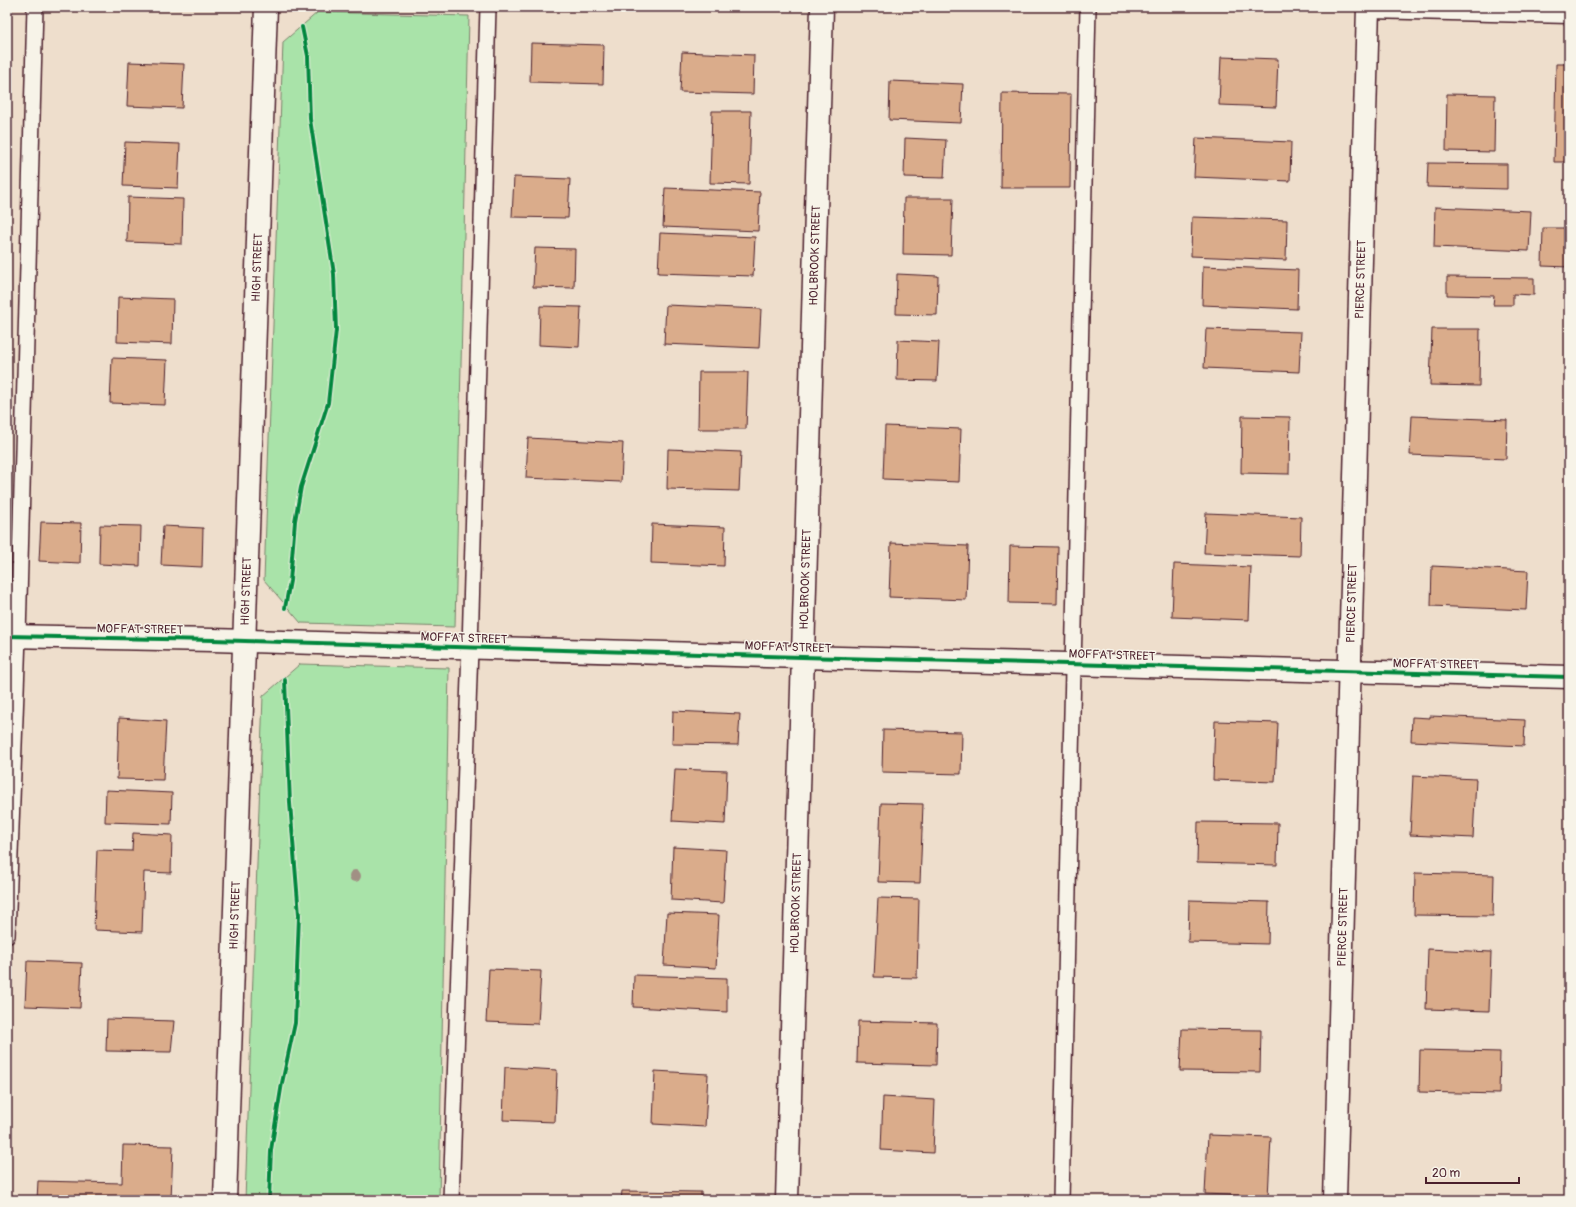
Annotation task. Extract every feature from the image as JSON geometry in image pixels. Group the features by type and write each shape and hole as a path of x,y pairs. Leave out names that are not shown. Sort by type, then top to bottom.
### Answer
{"street":[{"name":"HIGH STREET","path":"225,1200 266,7"},
{"name":"HOLBROOK STREET","path":"787,1200 822,7"},
{"path":"1369,7 1569,12"},
{"name":"PIERCE STREET","path":"1335,1200 1369,7"},
{"name":"MOFFAT STREET","path":"13,636 1569,677"}],"lane":[{"path":"7,936 13,636 35,7"},
{"path":"451,1200 470,648 488,7"},
{"path":"1061,1200 1088,7"}],"green space":[{"path":"318,12 469,16 455,627 301,623 264,580 283,42"},
{"path":"300,664 449,668 439,1200 245,1200 263,696"}],"building":[{"path":"531,43 604,45 603,84 530,82"},
{"path":"682,52 754,55 753,94 680,92"},
{"path":"1221,57 1278,59 1276,107 1219,105"},
{"path":"129,62 184,64 182,108 127,106"},
{"path":"1556,64 1569,64 1569,162 1554,162"},
{"path":"890,81 963,84 961,123 889,120"},
{"path":"1002,93 1071,94 1070,188 1001,188"},
{"path":"1447,94 1495,95 1494,152 1446,151"},
{"path":"712,111 751,111 749,184 710,183"},
{"path":"905,138 946,140 944,178 904,177"},
{"path":"1196,138 1291,142 1290,181 1194,177"},
{"path":"125,142 180,144 178,188 123,186"},
{"path":"1428,163 1507,164 1507,189 1427,187"},
{"path":"514,177 570,179 568,218 512,217"},
{"path":"665,188 760,192 758,231 663,227"},
{"path":"128,197 183,199 182,244 127,242"},
{"path":"904,198 953,198 951,255 903,254"},
{"path":"1435,207 1531,211 1529,251 1434,247"},
{"path":"1192,217 1287,220 1286,260 1191,256"},
{"path":"1543,228 1569,228 1569,267 1542,266"},
{"path":"660,233 755,237 753,276 658,273"},
{"path":"535,248 575,249 574,288 533,287"},
{"path":"1203,266 1298,270 1297,309 1202,305"},
{"path":"897,274 938,276 937,315 896,314"},
{"path":"1447,277 1534,278 1534,295 1513,294 1513,305 1493,305 1494,296 1447,295"},
{"path":"118,297 173,299 172,344 117,342"},
{"path":"666,305 761,309 759,348 664,344"},
{"path":"540,306 581,307 579,347 539,345"},
{"path":"1206,329 1301,332 1299,372 1204,368"},
{"path":"1432,329 1480,329 1479,386 1430,385"},
{"path":"898,340 939,342 937,381 897,380"},
{"path":"112,358 167,360 165,405 110,403"},
{"path":"699,372 748,372 746,429 698,429"},
{"path":"1242,416 1290,417 1289,474 1241,473"},
{"path":"1412,416 1507,420 1506,459 1410,455"},
{"path":"885,426 961,429 959,482 883,479"},
{"path":"528,438 623,443 621,482 526,478"},
{"path":"668,449 741,452 739,491 667,489"},
{"path":"1206,513 1301,517 1300,556 1204,553"},
{"path":"41,522 81,523 80,563 39,561"},
{"path":"652,524 725,527 724,566 651,563"},
{"path":"100,525 141,526 140,566 99,564"},
{"path":"163,526 203,528 202,567 161,565"},
{"path":"891,543 968,546 966,600 889,597"},
{"path":"1010,546 1058,547 1057,604 1009,603"},
{"path":"1174,564 1251,567 1249,620 1172,617"},
{"path":"1432,566 1528,571 1526,610 1431,606"},
{"path":"673,711 740,714 738,745 672,744"},
{"path":"1430,716 1525,720 1524,746 1411,741 1412,717 1430,718"},
{"path":"119,718 166,721 163,780 117,779"},
{"path":"1215,721 1278,723 1275,782 1213,780"},
{"path":"883,730 962,732 961,774 882,772"},
{"path":"675,769 727,771 725,824 672,821"},
{"path":"1413,776 1476,779 1473,838 1410,835"},
{"path":"106,790 172,793 171,824 105,822"},
{"path":"881,803 923,804 920,883 878,882"},
{"path":"1198,822 1278,823 1277,865 1197,863"},
{"path":"133,833 172,835 171,873 144,872 142,932 94,930 97,850 132,851"},
{"path":"673,847 726,850 723,903 671,900"},
{"path":"1415,873 1494,875 1493,916 1414,915"},
{"path":"878,898 919,899 917,978 874,977"},
{"path":"1189,900 1269,902 1268,944 1188,942"},
{"path":"667,913 719,915 716,968 664,965"},
{"path":"1428,949 1491,952 1489,1011 1426,1009"},
{"path":"27,961 82,963 80,1008 25,1006"},
{"path":"489,969 541,971 538,1024 486,1022"},
{"path":"634,975 727,978 727,1012 633,1007"},
{"path":"107,1019 174,1021 171,1052 106,1051"},
{"path":"858,1021 937,1023 936,1065 857,1063"},
{"path":"1182,1029 1261,1030 1260,1072 1180,1071"},
{"path":"1420,1050 1500,1052 1499,1094 1419,1092"},
{"path":"505,1067 557,1070 555,1122 503,1120"},
{"path":"655,1071 708,1074 705,1127 653,1124"},
{"path":"883,1097 935,1100 933,1153 881,1150"},
{"path":"1208,1135 1271,1137 1268,1197 1205,1194"},
{"path":"123,1145 173,1146 171,1200 37,1200 38,1181 122,1183"},
{"path":"622,1191 701,1192 701,1200 621,1200"}],"cycle path":[{"path":"285,608 290,581 295,521 301,487 328,403 336,330 334,274 310,119 308,56 302,27"},
{"path":"7,636 213,640 1569,677"},
{"path":"269,1200 271,1150 282,1083 295,1023 299,915 290,803 285,680"}]}
